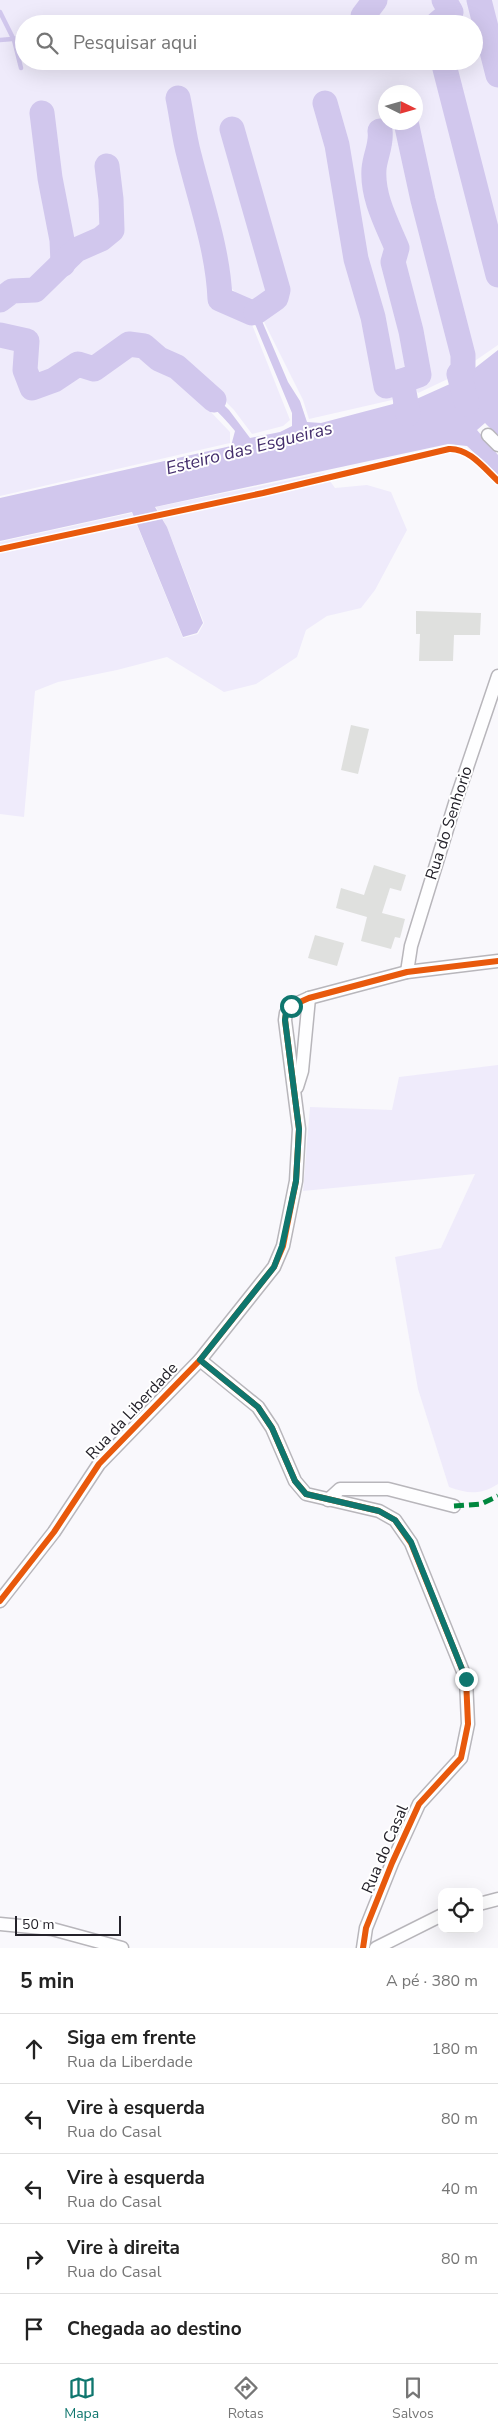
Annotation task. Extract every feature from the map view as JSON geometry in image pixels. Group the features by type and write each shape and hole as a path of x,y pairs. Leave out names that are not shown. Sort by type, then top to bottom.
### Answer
{"street":[{"path":"488,435 498,445"},
{"name":"Rua do Senhorio","path":"407,972 411,946 453,809 498,676"},
{"name":"Rua da Liberdade","path":"0,1601 54,1532 99,1464 200,1360 274,1267 282,1246 296,1181 299,1129 296,1092 285,1020 286,1013 291,1006 309,998 407,972 498,961"},
{"name":"Rua da Liberdade","path":"296,1092 302,1071 309,998"},
{"name":"Rua do Casal","path":"200,1360 258,1407 272,1428 295,1481 306,1494 379,1511 395,1520 411,1542 466,1679 468,1724 461,1758 419,1804 385,1879 366,1928 363,1948"},
{"path":"328,1500 340,1488 388,1489 454,1506"},
{"path":"483,1903 498,1899"},
{"path":"376,1948 438,1917"},
{"path":"0,1924 65,1932 122,1948"}],"shaded area":[{"path":"0,0 498,0 498,345 450,378 418,393 413,385 401,376 392,400 309,419 303,400 262,318 274,307 285,292 283,281 259,303 246,303 227,284 216,291 219,305 233,315 251,322 290,420 283,426 252,434 234,410 195,371 181,377 184,384 230,432 230,443 0,496"},
{"path":"324,473 335,488 367,485 391,492 407,530 375,590 361,608 327,616 306,630 297,657 256,684 224,692 167,657 58,682 35,691 24,817 0,814 0,542 132,513 183,638 198,634 204,623 167,527 156,507"},
{"path":"498,1065 498,1484 480,1492 468,1492 449,1487 418,1389 395,1257 441,1248 475,1174 303,1191 310,1107 392,1110 399,1077"}],"water":[{"name":"Esteiro das Esgueiras","path":"282,285 279,299 259,314 288,382 300,401 307,422 321,423 393,404 402,381 412,401 461,379 498,350 498,436 485,423 477,430 498,455 498,475 467,446 448,444 155,507 167,527 203,623 197,633 183,637 132,512 0,541 0,498 231,446 235,431 186,377 194,376 229,410 250,438 280,432 292,426 292,413 253,319 249,315 236,312 220,299 225,289 238,306 255,309 270,299"}],"building":[{"path":"416,611 481,613 480,635 454,635 453,661 419,661 420,634 416,634"},
{"path":"351,725 369,729 358,774 341,770"},
{"path":"374,865 406,875 401,891 390,888 382,913 405,919 400,938 395,937 391,949 361,941 367,917 336,908 341,888 364,895"},
{"path":"315,935 344,943 337,966 308,958"}],"waterway":[{"path":"364,15 375,0"},
{"path":"444,0 451,12 448,15"},
{"path":"479,0 483,15"},
{"path":"0,12 15,44"},
{"path":"483,16 498,75"},
{"path":"0,40 15,39"},
{"path":"445,70 498,275"},
{"path":"178,98 187,148 216,263 220,299 252,313"},
{"path":"325,103 337,145 356,259 373,317 386,386 402,381"},
{"path":"42,113 50,178 62,240 63,264"},
{"path":"232,129 278,290 276,298 256,312"},
{"path":"408,130 423,200 463,355 463,369 459,374 467,404"},
{"path":"380,131 380,141 374,169 375,190 397,248 393,262 411,331 419,375 402,381 408,414"},
{"path":"0,300 12,291 35,290 76,250 101,239 112,230 107,166"},
{"path":"0,335 27,341 25,370 32,388 54,380 78,364 94,369 129,344 144,346 159,359 177,367 214,400"}],"marked path":[{"path":"454,1506 481,1504 498,1496"}],"cycle path":[{"path":"0,549 263,493 449,449 470,455 498,481"},
{"path":"0,1601 54,1532 99,1464 200,1360 274,1267 283,1246 296,1181 299,1129 285,1020 286,1013 291,1006 309,998 407,972 498,961"},
{"path":"200,1360 258,1407 272,1428 295,1481 306,1494 379,1511 395,1520 411,1543 466,1679 468,1724 461,1758 419,1804 392,1863 366,1928 363,1948"}],"route":[{"path":"291,1006 286,1013 285,1020 296,1092 299,1129 296,1181 282,1246 274,1267 200,1360 258,1407 272,1428 295,1481 306,1494 379,1511 395,1520 411,1542 466,1679"}]}
